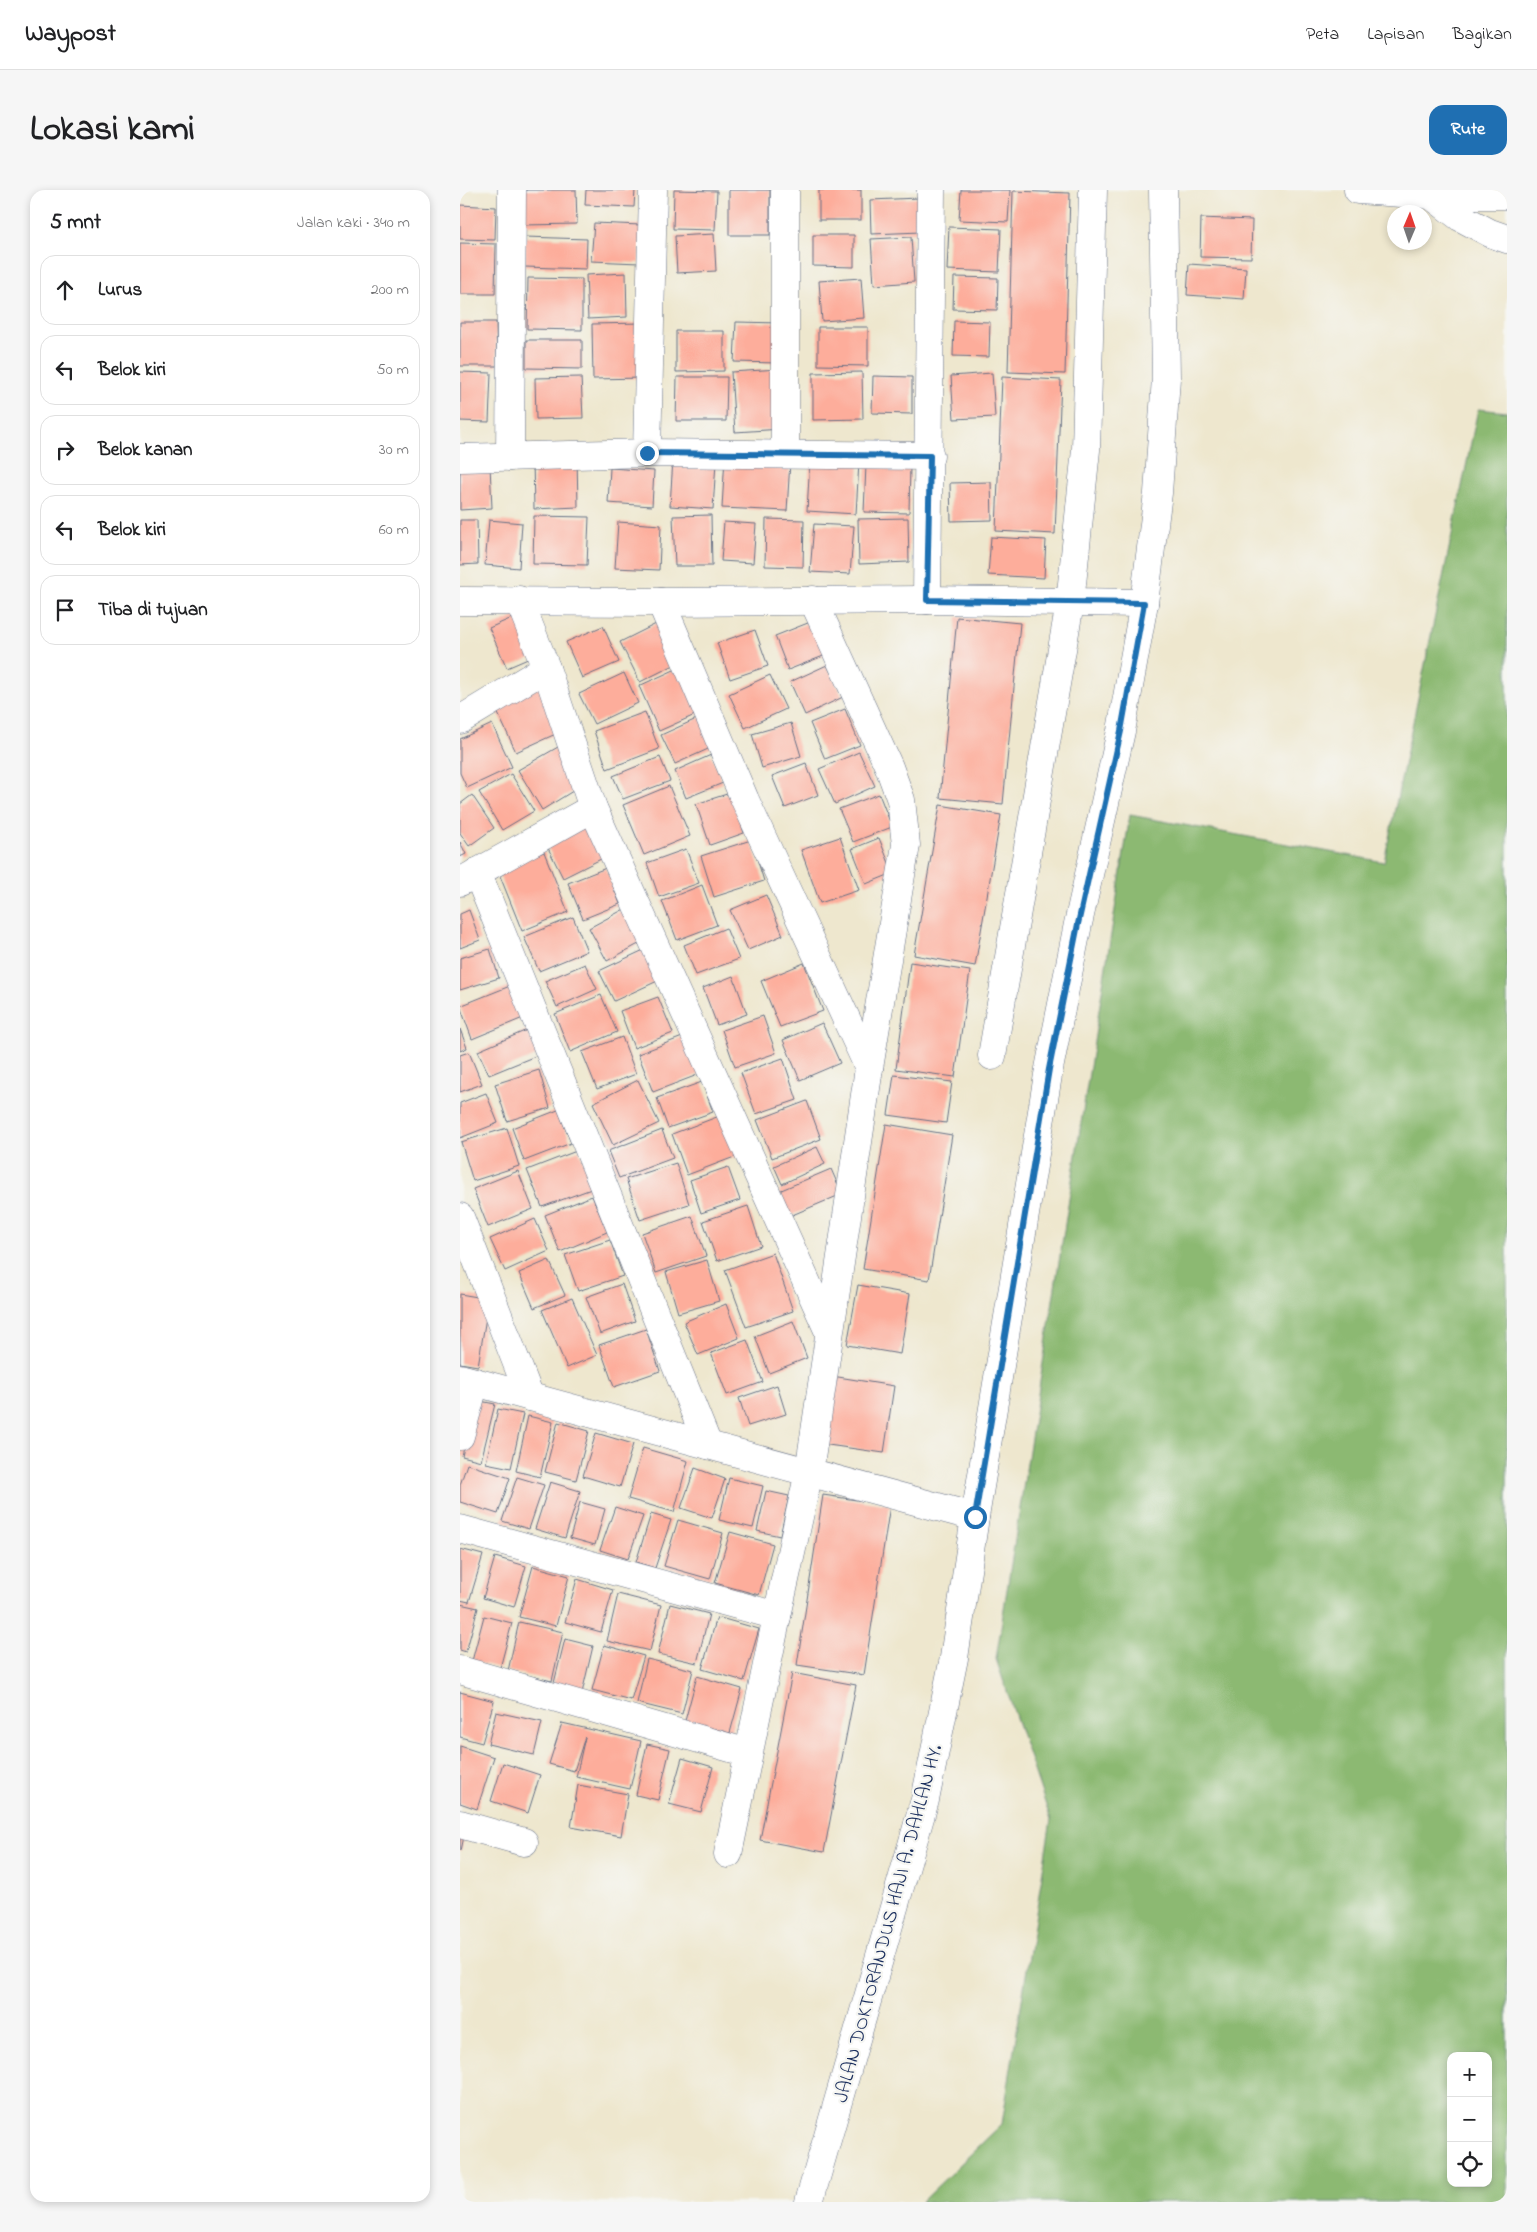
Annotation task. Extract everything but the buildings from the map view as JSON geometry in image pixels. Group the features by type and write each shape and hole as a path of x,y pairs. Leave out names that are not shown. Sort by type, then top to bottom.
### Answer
{"street":[{"path":"510,457 512,190"},
{"path":"647,453 653,190"},
{"path":"785,190 785,453"},
{"path":"927,600 932,190"},
{"path":"992,1056 1070,602 1086,450 1093,190"},
{"name":"JALAN DOKTORANDUS HAJI A. DAHLAN HY.","path":"809,2202 925,1800 954,1658 975,1517 1049,1069 1078,924 1121,731 1144,603 1158,493 1166,378 1163,190"},
{"path":"1358,190 1431,195 1507,195"},
{"path":"1431,195 1460,216 1490,233 1507,238"},
{"path":"460,458 647,453 930,456"},
{"path":"460,600 660,602 927,600 1144,603"},
{"path":"519,600 546,668 593,808 829,1332"},
{"path":"728,1854 809,1472 869,1068 906,845 901,800 889,767 813,600"},
{"path":"660,602 745,800 869,1068"},
{"path":"460,720 546,668"},
{"path":"593,808 469,877 708,1445"},
{"path":"460,1219 530,1397"},
{"path":"460,1436 468,1380 975,1517"},
{"path":"460,1529 777,1616"},
{"path":"460,1670 748,1753"},
{"path":"460,1824 524,1842"}],"green space":[{"path":"1478,409 1507,412 1507,2202 921,2202 1002,2124 1051,1820 996,1659 1130,815 1384,862"}],"route":[{"path":"647,453 930,456 927,600 1144,603 1121,731 1078,924 1049,1069 975,1517"}]}
